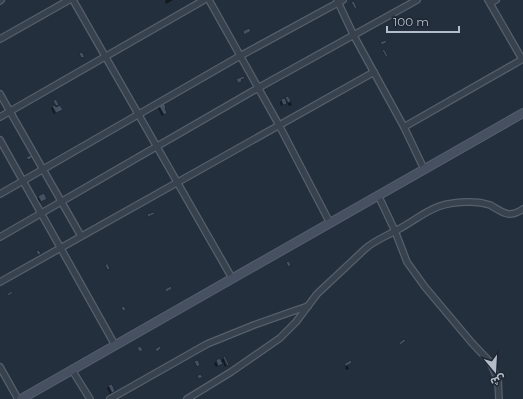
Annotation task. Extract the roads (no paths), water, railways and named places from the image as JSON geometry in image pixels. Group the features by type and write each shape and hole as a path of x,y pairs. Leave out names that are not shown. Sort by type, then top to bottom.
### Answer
{"street":[{"path":"0,39 69,0"},
{"path":"72,0 232,278"},
{"path":"0,117 204,0"},
{"path":"209,0 279,125 330,223"},
{"path":"0,237 258,88 417,0"},
{"path":"404,127 523,59 489,2 496,0"},
{"path":"0,194 240,56 340,1 354,36 404,127 424,169"},
{"path":"0,282 374,72"},
{"path":"0,94 81,236"},
{"path":"0,367 19,399 523,113"},
{"path":"0,140 115,345"},
{"path":"378,195 395,231 407,262 425,287 472,344 490,362 498,380 499,399"},
{"path":"187,399 231,372 280,338 289,330 317,294 372,243 431,209 447,204 479,202 491,206 504,214 514,214 523,209"},
{"path":"110,399 207,344 254,325 308,306"},
{"path":"72,370 90,399"}]}
